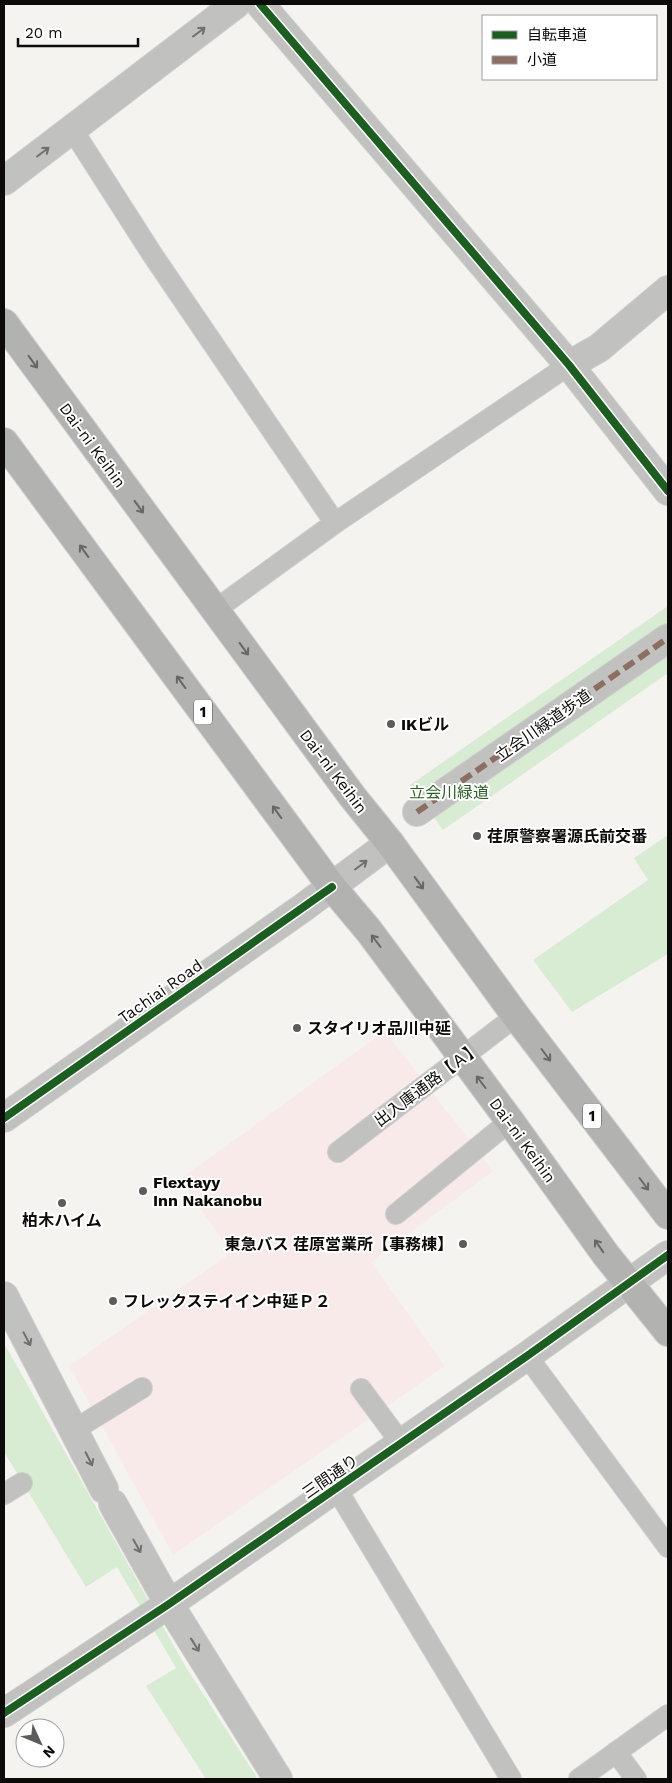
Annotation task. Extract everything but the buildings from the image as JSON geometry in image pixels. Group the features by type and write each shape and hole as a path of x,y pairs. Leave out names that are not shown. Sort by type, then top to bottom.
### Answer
{"highway":[{"name":"Dai-ni Keihin","path":"4,323 352,796 390,843 516,1016 668,1215"},
{"name":"Dai-ni Keihin","path":"4,442 332,887 368,931 510,1121 628,1284 668,1332"}],"street":[{"path":"4,181 236,4"},
{"path":"260,4 569,365 668,491"},
{"path":"569,365 599,348 668,290"},
{"name":"立会川緑道歩道","path":"417,812 668,638"},
{"name":"Tachiai Road","path":"4,1118 332,887 390,843"},
{"name":"三間通り","path":"4,1713 169,1604 527,1356 668,1255"},
{"path":"4,1296 108,1496 169,1604 278,1779"}],"lane":[{"path":"72,129 152,254 335,523"},
{"path":"215,610 335,523 569,365"},
{"name":"出入庫通路【Ａ】","path":"338,1152 516,1016"},
{"path":"396,1214 510,1121"},
{"path":"527,1356 668,1547"},
{"path":"74,1430 142,1388"},
{"path":"362,1389 401,1443"},
{"path":"4,1494 22,1483"},
{"path":"336,1488 511,1779"},
{"path":"579,1779 668,1715"},
{"path":"616,1752 636,1779"}],"shaded area":[{"path":"385,1031 493,1171 371,1262 445,1366 173,1555 69,1366 231,1253 180,1179"}],"green space":[{"name":"立会川緑道","path":"668,606 668,673 443,830 410,785"},
{"path":"668,835 668,954 572,1012 533,960 648,880 634,858"},
{"path":"4,1343 184,1664 258,1779 206,1779 146,1686 176,1668 117,1567 86,1587 4,1452"}],"marked path":[{"path":"417,812 668,638"}],"cycle path":[{"path":"260,4 569,365 668,491"},
{"path":"4,1118 332,887"},
{"path":"4,1713 169,1604 527,1356 668,1255"}],"place":[{"name":"IKビル","path":"391,724"},
{"name":"荏原警察署源氏前交番","path":"477,836"},
{"name":"スタイリオ品川中延","path":"297,1028"},
{"name":"Flextayy Inn Nakanobu","path":"143,1191"},
{"name":"柏木ハイム","path":"62,1203"},
{"name":"東急バス 荏原営業所【事務棟】","path":"463,1244"},
{"name":"フレックステイイン中延Ｐ２","path":"113,1301"}]}
